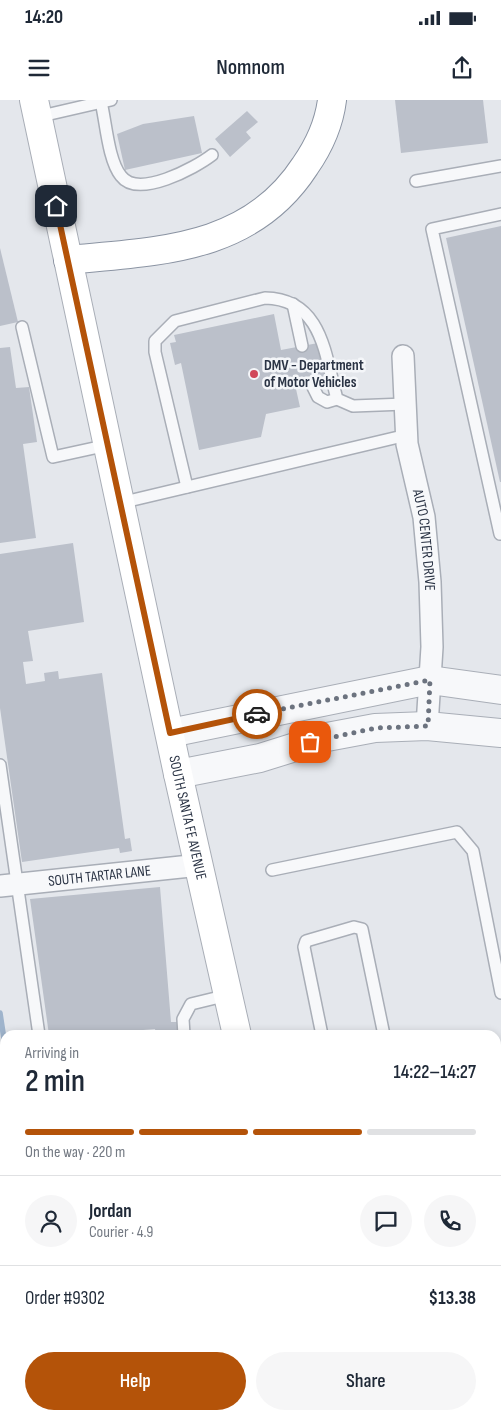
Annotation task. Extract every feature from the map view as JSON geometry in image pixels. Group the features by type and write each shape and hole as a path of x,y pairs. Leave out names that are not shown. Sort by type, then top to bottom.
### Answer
{"main road":[{"path":"68,260 161,252 197,244 231,232 255,218 276,203 293,185 321,139 331,113 332,100"},
{"name":"SOUTH SANTA FE AVENUE","path":"36,108 178,774 236,1030"}],"street":[{"name":"AUTO CENTER DRIVE","path":"403,356 407,435 424,517 429,572 432,647 428,726"},
{"path":"170,733 430,680 501,690"},
{"path":"178,774 260,758 327,737 376,728 428,726 501,733"},
{"name":"SOUTH TARTAR LANE","path":"8,885 200,865"}],"lane":[{"path":"36,108 106,101 113,160 121,177 129,183 147,184 178,175 196,167 212,155"},
{"path":"416,181 501,166"},
{"path":"500,534 432,229 501,214"},
{"path":"187,487 156,363 155,341 174,321 265,298 280,298 294,304 311,319 321,335 337,400"},
{"path":"294,304 302,346"},
{"path":"22,327 53,457 108,445"},
{"path":"312,385 318,397 327,402 337,400 353,406 405,404"},
{"path":"120,502 407,435"},
{"path":"0,764 8,885 38,1030"},
{"path":"272,870 457,832 473,852 501,993"},
{"path":"321,1030 304,947 306,941 354,927 362,929 383,1030"},
{"path":"184,1030 183,1019 191,1004 228,995"}],"building":[{"path":"395,100 483,100 488,143 401,153"},
{"path":"247,111 258,122 246,132 251,138 230,157 215,139"},
{"path":"194,116 202,153 125,170 117,134 143,124"},
{"path":"501,226 501,482 500,482 446,238"},
{"path":"0,248 18,322 0,326"},
{"name":"DMV - Department of Motor Vehicles","path":"274,314 281,350 318,343 326,382 296,389 300,407 266,414 261,437 199,450 181,363 175,365 170,343 176,342 174,335"},
{"path":"10,347 16,388 29,387 37,442 23,444 36,538 0,543 0,348"},
{"path":"73,543 84,622 28,631 33,661 23,662 26,684 45,681 44,673 58,671 59,679 102,673 125,839 130,838 132,851 120,853 119,848 22,862 0,708 0,554"},
{"path":"160,887 171,1022 178,1022 179,1030 48,1030 30,899"}],"waterway":[{"path":"0,1013 3,1030"}],"way so far":[{"path":"257,714 430,680 428,726 376,728 310,742"}],"place":[{"name":"DMV - Department of Motor Vehicles","path":"254,374"}],"route":[{"path":"56,206 170,733 257,714"}]}
